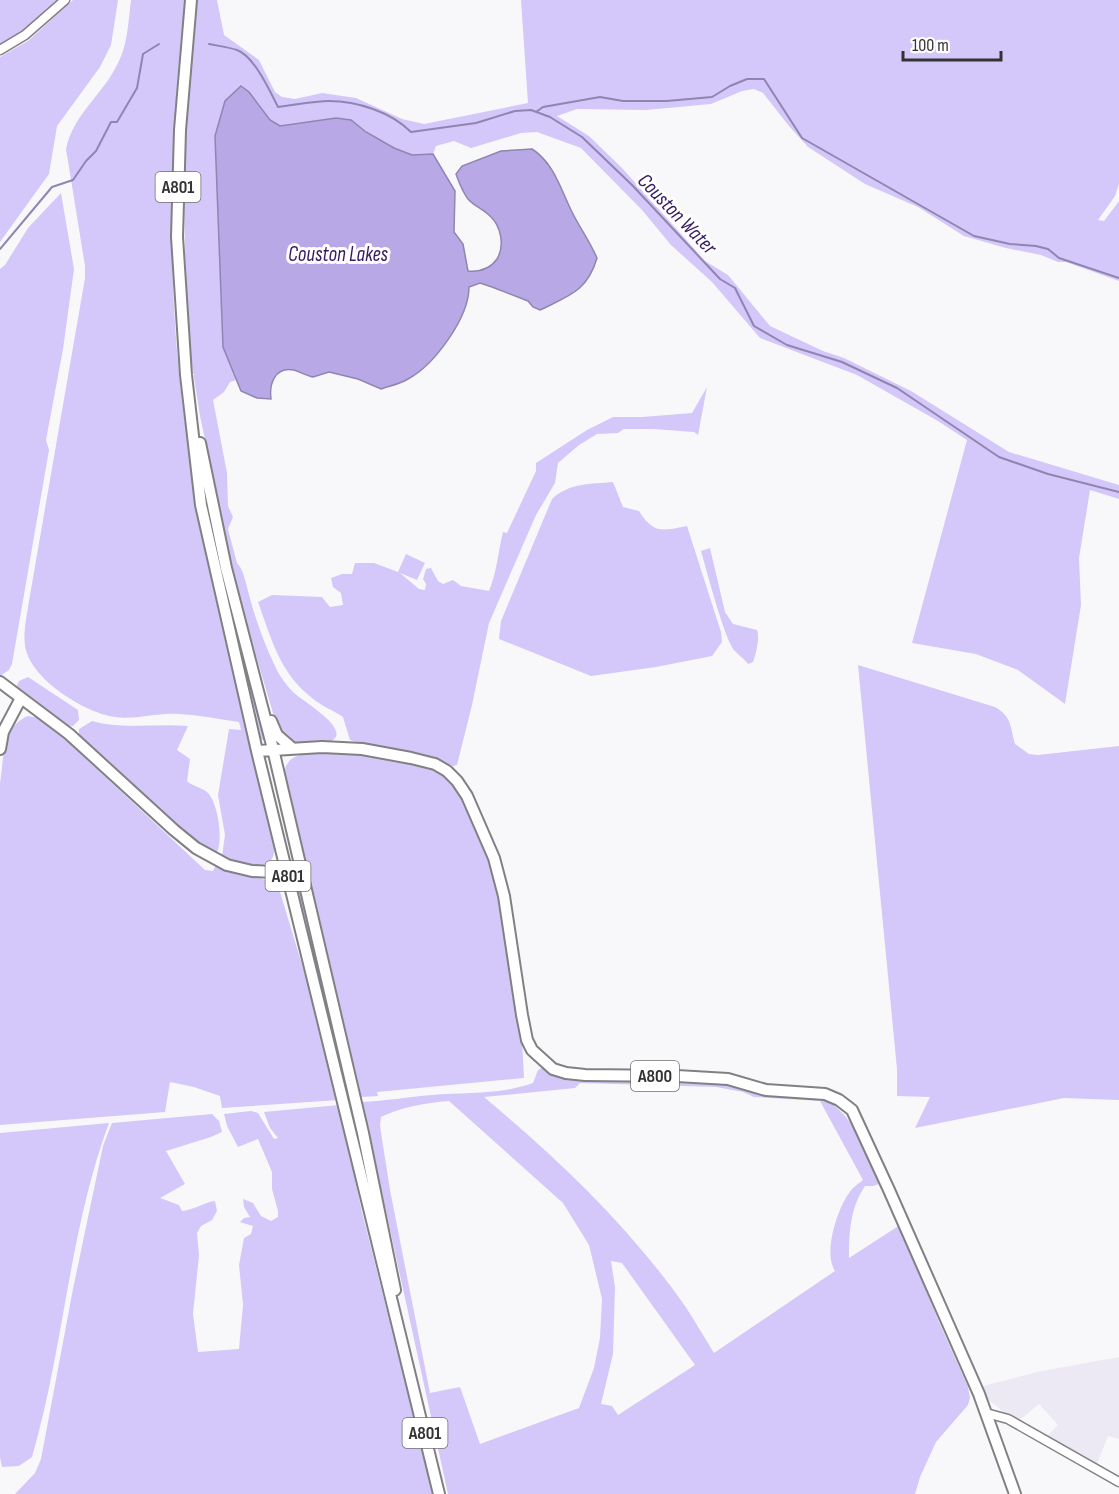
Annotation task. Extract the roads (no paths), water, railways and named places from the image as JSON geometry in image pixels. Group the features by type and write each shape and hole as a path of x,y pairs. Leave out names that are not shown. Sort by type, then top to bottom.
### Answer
{"main road":[{"name":"A801","path":"190,0 180,130 177,237 186,375 201,505 257,751 439,1494"},
{"name":"A801","path":"186,375 226,568 273,749 377,1198 411,1373"},
{"path":"245,642 251,649 272,725 281,740 292,748"},
{"path":"0,682 69,734 196,848 227,865 244,869 274,873 301,867"},
{"path":"0,748 3,732 21,698"},
{"path":"10,716 26,710 39,711"},
{"name":"A800","path":"257,751 342,747 435,764 457,781 467,796 494,858 504,896 527,1040 532,1050 553,1069 585,1075 728,1079 766,1090 825,1094 839,1100 852,1110 986,1413 1015,1494"}],"street":[{"path":"0,50 25,35 65,0"},
{"path":"986,1413 1008,1419 1119,1482"}],"water":[{"name":"Couston Lakes","path":"241,86 249,92 270,120 280,126 336,118 351,120 366,132 394,148 412,155 433,154 455,191 454,232 463,244 468,271 484,269 497,259 501,248 501,236 494,220 468,199 456,174 462,166 501,151 532,149 551,169 594,252 597,258 593,269 582,286 575,292 540,310 528,301 480,283 469,287 457,326 439,352 418,372 398,384 381,389 358,379 329,372 313,377 287,369 278,373 272,382 271,399 257,398 241,391 223,347 215,136 225,101"}],"waterway":[{"name":"Couston Water","path":"0,249 52,187 73,180 96,151 111,122 117,122 137,88 143,54 159,44"},
{"name":"Couston Water","path":"209,44 237,50 249,59 261,75 278,107 323,101 351,103 384,113 411,132 476,123 515,111 531,110 550,117 582,137 632,185 720,279 735,288 754,326 787,345 842,362 897,388 999,457 1048,474 1119,492"},
{"path":"536,112 543,107 600,97 623,101 667,101 712,97 747,79 764,79 802,138 974,236 1048,249 1059,258 1119,278"}]}
